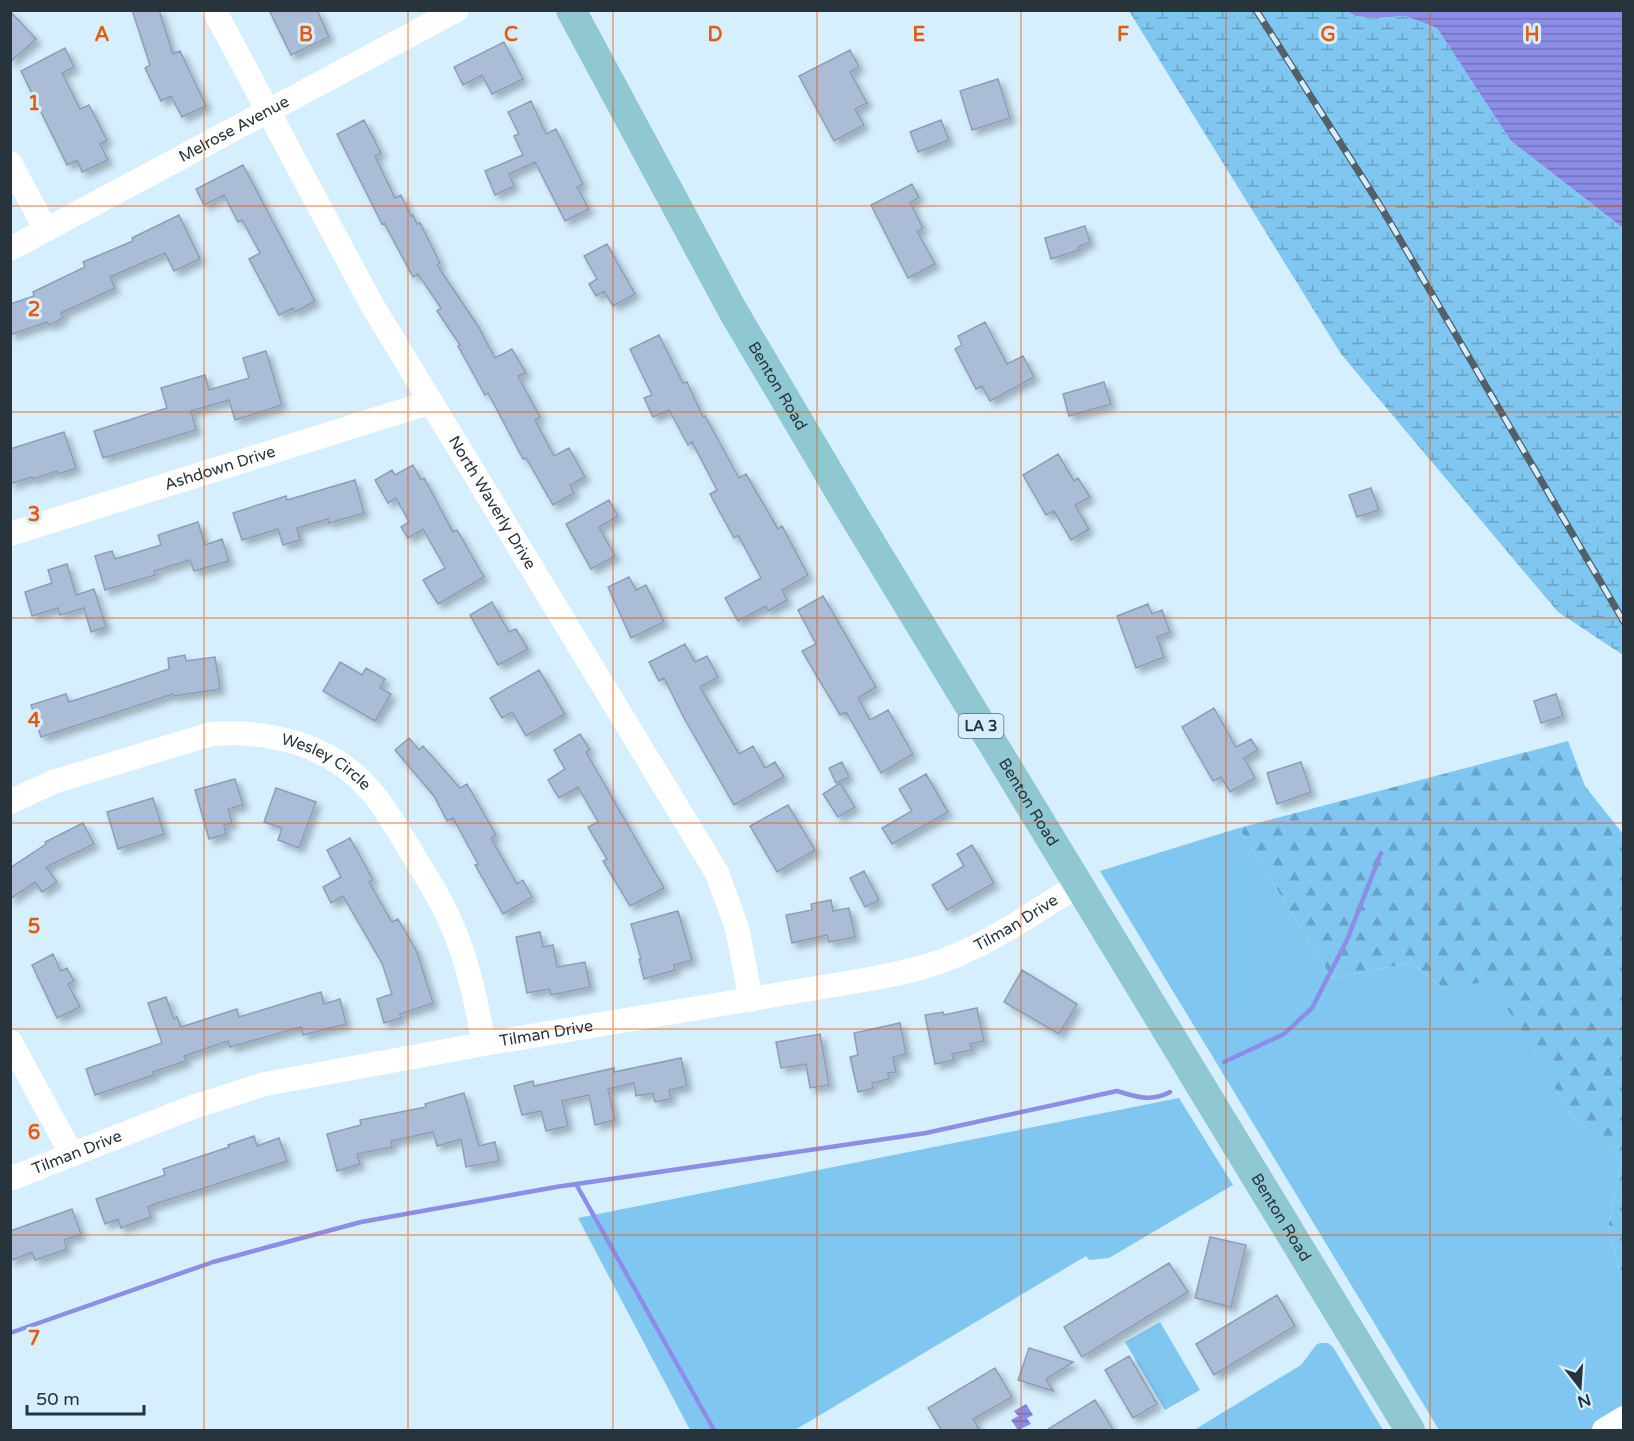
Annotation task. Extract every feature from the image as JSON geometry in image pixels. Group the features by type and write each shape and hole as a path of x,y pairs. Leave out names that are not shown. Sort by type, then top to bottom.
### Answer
{"main road":[{"name":"Benton Road","path":"571,10 733,311 864,532 1410,1431"}],"street":[{"name":"North Waverly Drive","path":"214,10 372,305 717,873 737,928 751,1000"},
{"name":"Melrose Avenue","path":"10,249 457,10"},
{"path":"10,163 46,230"},
{"name":"Ashdown Drive","path":"10,534 431,402"},
{"name":"Wesley Circle","path":"10,802 53,782 212,734 280,737 333,758 358,778 384,808 443,906 469,974 484,1044"},
{"name":"Tilman Drive","path":"10,1179 193,1107 266,1084 484,1044 870,979 932,965 1001,934 1078,885"},
{"path":"10,1041 72,1155"},
{"path":"1604,1431 1623,1419"}],"green space":[{"path":"1129,11 1347,11 1355,16 1376,18 1405,16 1437,28 1511,141 1623,228 1623,655 1558,612 1341,354"},
{"path":"1568,741 1585,786 1623,834 1623,1278 1608,1229 1622,1158 1570,1114 1491,981 1444,988 1410,963 1332,978 1239,828"},
{"path":"1239,828 1332,978 1410,963 1444,988 1491,980 1570,1114 1622,1158 1608,1229 1623,1278 1623,1430 1439,1430 1100,871"},
{"path":"1179,1098 1233,1185 1109,1258 1089,1260 1086,1256 795,1430 690,1430 578,1218"},
{"path":"1160,1322 1200,1390 1165,1410 1125,1342"},
{"path":"1320,1343 1328,1343 1333,1347 1383,1430 1194,1430 1301,1365"}],"water":[{"path":"1347,11 1623,11 1623,228 1511,141 1437,28 1405,16 1376,18 1355,16"},
{"path":"1026,1404 1033,1415 1027,1418 1031,1424 1018,1430 1011,1420 1018,1416 1014,1411"}],"building":[{"path":"132,10 159,10 173,54 180,51 206,106 182,117 171,96 161,101 145,68 150,65"},
{"path":"269,10 317,10 329,37 291,55"},
{"path":"10,11 36,39 10,62"},
{"path":"504,42 523,79 492,94 482,75 463,85 454,67"},
{"path":"65,48 74,67 62,73 80,109 89,105 107,140 100,144 108,160 82,172 77,160 67,165 21,71"},
{"path":"850,50 859,67 850,72 867,103 855,109 864,125 834,141 799,76"},
{"path":"998,79 1010,118 972,130 960,91"},
{"path":"531,101 546,134 556,129 583,184 577,187 589,209 565,221 535,162 509,174 514,186 495,195 485,171 523,155 514,136 519,134 508,112"},
{"path":"364,120 381,153 375,156 395,198 401,195 411,216 413,215 417,224 420,223 440,263 437,265 478,326 495,358 512,349 526,373 518,376 540,417 535,420 554,456 569,448 585,477 570,485 574,493 553,505 526,458 523,459 488,393 485,395 458,346 460,345 437,311 441,308 418,274 413,277 384,223 382,224 337,134"},
{"path":"941,120 949,140 918,152 910,132"},
{"path":"243,165 315,301 295,312 293,308 279,315 249,259 260,253 242,220 238,222 224,195 204,205 196,189"},
{"path":"912,184 919,198 910,202 923,228 917,231 935,264 908,278 871,205"},
{"path":"179,215 200,259 174,271 165,253 110,277 115,288 61,313 63,318 49,325 47,322 10,335 10,304 34,296 33,292 85,267 83,262 133,241 132,238"},
{"path":"1085,226 1090,242 1078,247 1079,250 1051,259 1045,238"},
{"path":"607,244 635,294 613,306 604,291 596,296 589,284 597,279 584,256"},
{"path":"985,322 1007,364 1023,356 1034,377 990,401 982,386 976,389 955,349 962,345 958,336"},
{"path":"659,335 683,383 687,382 703,417 705,416 739,478 746,474 778,529 782,526 808,575 782,590 787,600 768,611 766,606 738,621 725,598 761,578 738,535 734,538 710,494 717,490 692,442 688,445 669,410 653,417 644,398 652,395 630,349"},
{"path":"266,351 282,405 235,420 229,400 191,411 196,430 103,458 94,431 167,408 161,388 205,375 209,390 249,378 243,358"},
{"path":"1104,382 1111,404 1069,416 1063,394"},
{"path":"64,432 76,468 10,484 10,449"},
{"path":"1058,454 1074,481 1078,478 1090,497 1075,505 1089,529 1071,540 1054,511 1046,515 1023,475"},
{"path":"413,465 421,480 424,478 453,532 457,530 484,577 438,604 423,580 445,568 423,529 408,538 401,527 409,522 396,498 388,503 375,480 392,470 395,475"},
{"path":"355,480 364,513 329,523 328,519 297,528 300,540 283,545 278,529 242,540 233,513 286,496 287,500"},
{"path":"1371,488 1379,510 1357,517 1349,495"},
{"path":"609,500 618,516 599,527 615,556 591,569 566,524"},
{"path":"198,522 205,545 222,539 229,561 194,571 190,560 154,571 155,575 105,590 95,556 112,551 115,559 161,545 158,535"},
{"path":"67,564 76,595 94,589 106,627 91,632 84,608 60,615 58,608 32,616 25,592 52,583 48,570"},
{"path":"629,577 636,590 646,585 664,622 631,638 608,587"},
{"path":"823,596 876,687 858,698 870,720 888,710 913,754 881,773 846,712 840,715 802,651 816,644 798,610"},
{"path":"492,602 509,632 516,629 528,649 498,665 470,615"},
{"path":"1148,604 1152,614 1162,610 1170,632 1157,637 1164,657 1136,668 1117,616"},
{"path":"685,644 695,662 707,656 718,677 700,687 739,754 753,746 765,768 775,762 784,777 734,805 664,678 659,681 649,662"},
{"path":"185,655 186,661 215,657 220,689 174,696 173,694 41,737 31,705 66,694 69,702 100,692 169,669 168,658"},
{"path":"340,662 362,675 366,668 385,679 380,688 391,694 375,721 323,691"},
{"path":"539,670 565,714 526,736 512,712 502,718 490,698"},
{"path":"1556,694 1563,716 1541,723 1534,701"},
{"path":"1214,708 1236,747 1251,739 1258,750 1244,758 1255,778 1230,792 1221,777 1213,781 1182,727"},
{"path":"580,734 590,750 586,752 664,888 630,906 603,861 607,859 588,827 598,822 578,787 559,798 548,780 565,769 554,750"},
{"path":"409,738 419,750 423,746 460,788 467,784 496,835 491,838 517,884 523,880 532,897 503,914 475,865 478,864 453,818 447,821 434,796 395,750"},
{"path":"842,762 849,777 836,783 829,768"},
{"path":"1301,762 1311,792 1277,804 1267,773"},
{"path":"926,774 948,812 892,844 882,828 912,811 899,789"},
{"path":"235,779 243,805 228,809 232,823 224,825 226,834 209,839 195,790"},
{"path":"840,783 855,807 838,817 823,794"},
{"path":"276,788 316,802 299,848 278,840 282,828 264,822"},
{"path":"153,798 164,834 118,849 107,812"},
{"path":"788,805 815,850 777,872 750,826"},
{"path":"83,823 94,844 46,867 57,882 42,892 35,882 10,899 10,868 46,844 45,842"},
{"path":"350,838 373,880 369,882 392,922 398,919 417,952 433,1003 400,1014 401,1018 384,1023 377,999 392,994 382,963 343,896 331,903 323,887 341,877 327,850"},
{"path":"972,845 994,883 947,910 932,885 964,866 957,854"},
{"path":"864,871 879,900 865,907 850,878"},
{"path":"831,900 833,911 849,908 855,937 829,942 827,935 792,943 786,915 812,910 811,904"},
{"path":"678,911 692,960 674,965 675,970 644,979 631,924"},
{"path":"540,932 543,947 553,945 557,967 585,962 590,987 551,995 549,989 527,993 516,937"},
{"path":"53,954 61,971 67,968 74,981 68,984 80,1007 57,1018 32,965"},
{"path":"1022,970 1077,1004 1059,1034 1004,1002"},
{"path":"321,992 324,1004 340,999 346,1024 303,1035 301,1027 230,1047 228,1041 184,1056 186,1061 153,1072 154,1075 95,1095 86,1069 162,1043 148,1003 166,997 174,1019 177,1017 181,1027 237,1009 239,1017"},
{"path":"977,1008 984,1041 970,1044 972,1050 952,1054 954,1060 935,1064 925,1015 943,1012 944,1015"},
{"path":"900,1023 906,1054 893,1057 896,1072 888,1073 889,1079 872,1083 873,1088 858,1092 850,1057 858,1055 854,1033"},
{"path":"820,1034 829,1085 810,1088 806,1064 781,1068 776,1042"},
{"path":"681,1058 687,1086 669,1090 671,1099 655,1102 653,1093 636,1096 634,1083 608,1089 615,1120 595,1125 589,1095 562,1101 568,1126 546,1131 541,1111 522,1115 514,1086 533,1081 534,1086 614,1068 614,1072"},
{"path":"464,1093 479,1146 495,1142 499,1161 466,1167 461,1139 437,1146 433,1132 391,1141 392,1147 357,1154 360,1164 337,1171 327,1134 361,1125 360,1120 426,1107 425,1104"},
{"path":"254,1136 257,1146 279,1138 287,1161 155,1204 148,1207 151,1217 121,1228 118,1219 105,1224 96,1199 165,1175 163,1169 229,1147 228,1145"},
{"path":"72,1209 81,1234 64,1240 67,1249 35,1260 32,1252 10,1261 10,1231"},
{"path":"1210,1237 1246,1245 1231,1307 1195,1298"},
{"path":"1169,1263 1188,1292 1082,1357 1064,1327"},
{"path":"1277,1295 1295,1326 1214,1375 1196,1344"},
{"path":"1029,1348 1073,1362 1046,1379 1053,1391 1018,1380"},
{"path":"1129,1356 1157,1404 1133,1418 1105,1370"},
{"path":"995,1368 1012,1397 973,1419 980,1431 942,1431 928,1408"},
{"path":"1095,1400 1114,1431 1045,1431"}],"waterway":[{"path":"1224,1062 1284,1034 1312,1008 1347,940 1381,853"},
{"path":"10,1333 213,1262 361,1222 556,1187 926,1133 1117,1091 1150,1098 1170,1092"},
{"path":"576,1184 714,1430"}],"railway":[{"path":"1256,10 1381,207 1624,622"}]}
